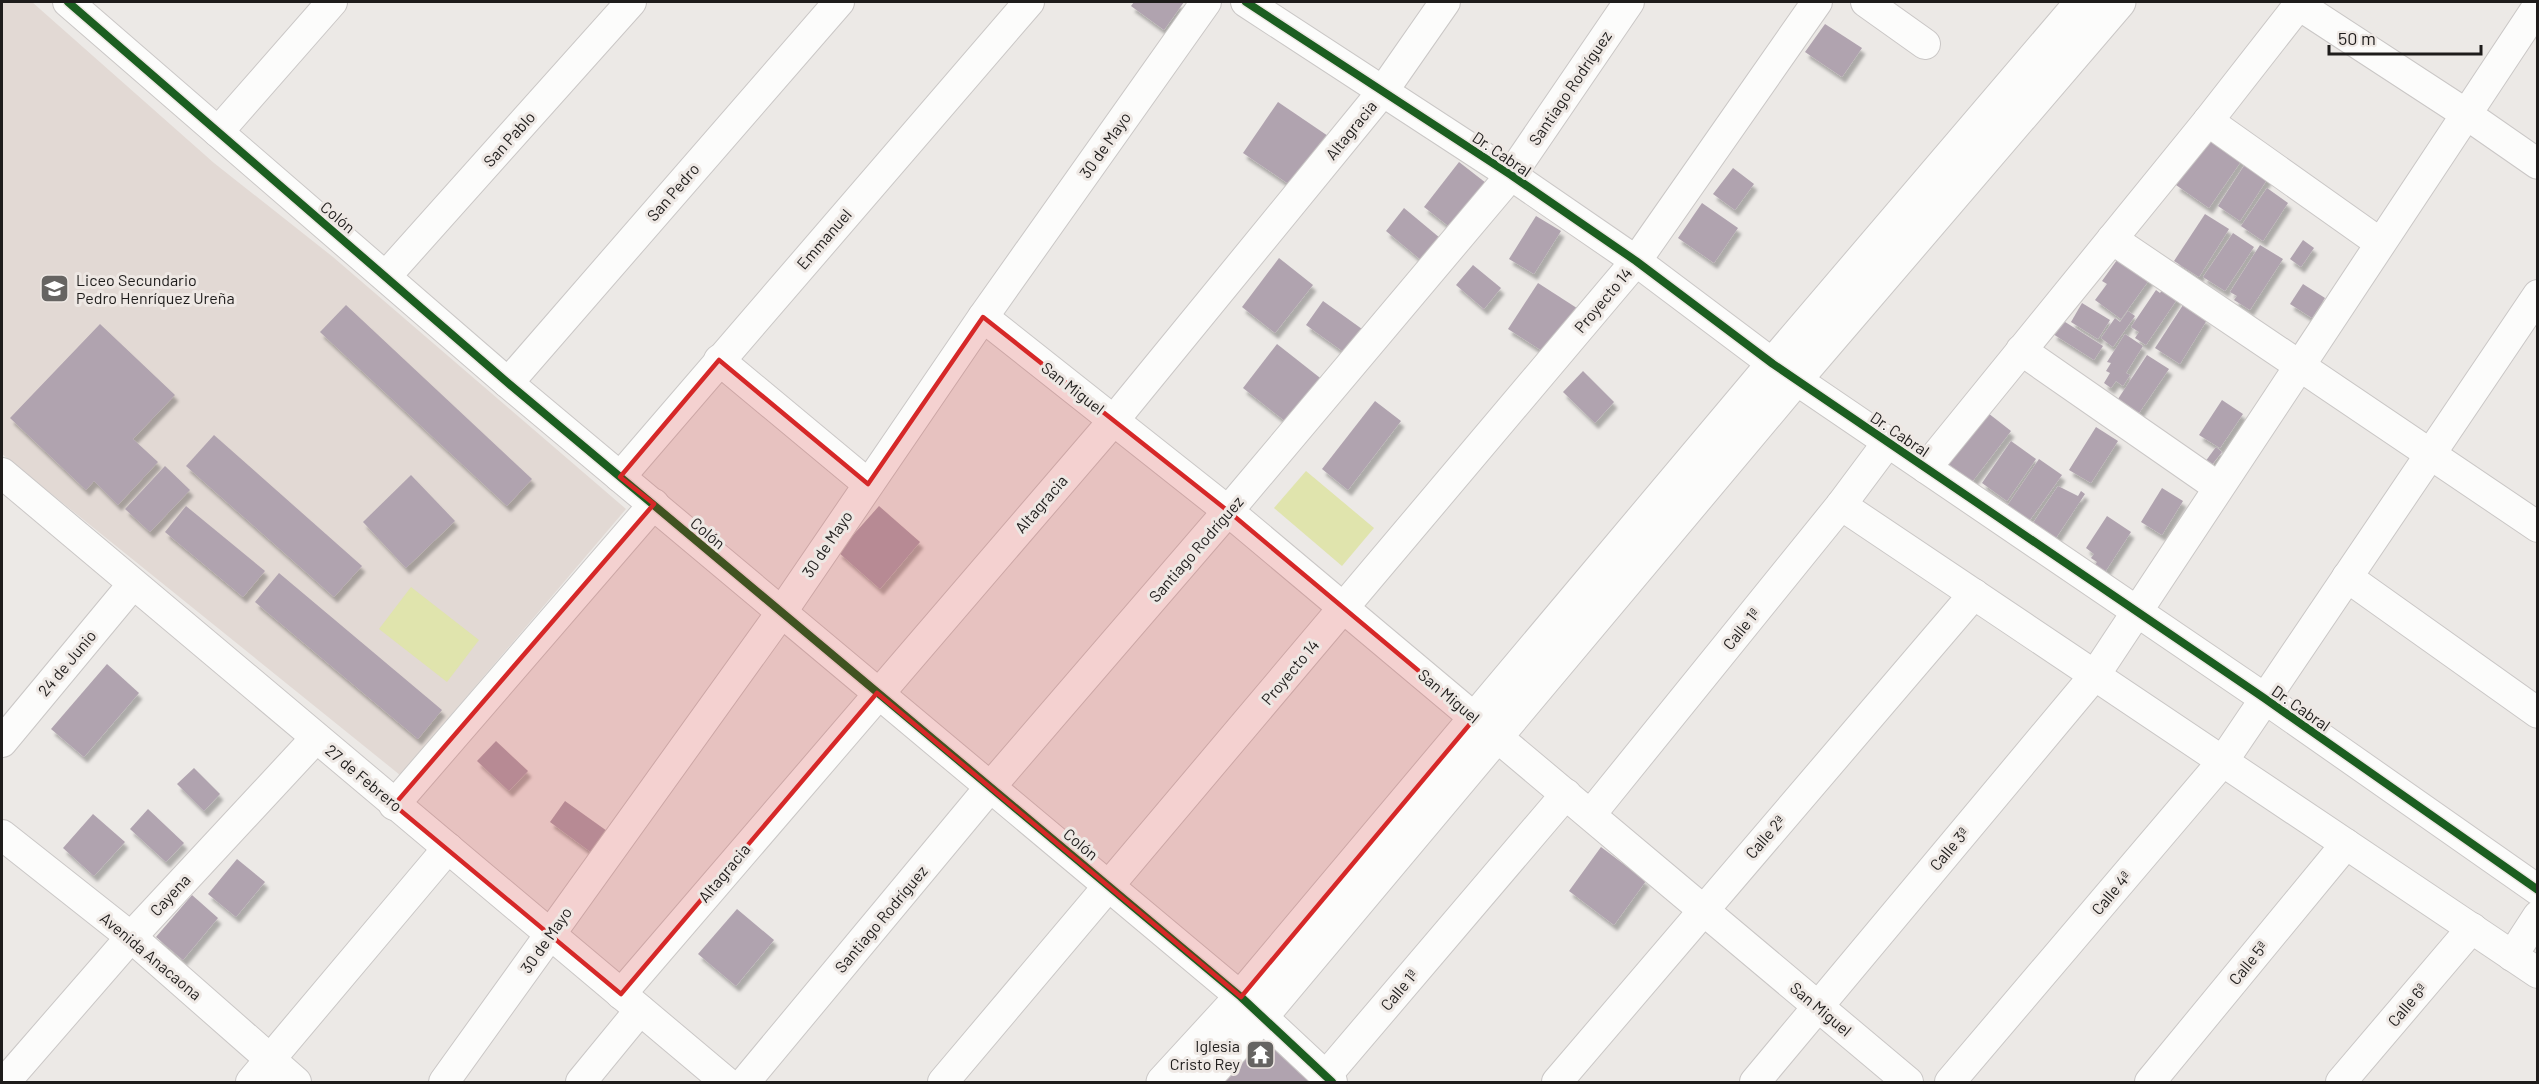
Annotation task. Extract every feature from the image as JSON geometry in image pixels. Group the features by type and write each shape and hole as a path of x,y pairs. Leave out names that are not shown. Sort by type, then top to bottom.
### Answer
{"main road":[{"path":"1202,1083 1251,1007 1784,372 2082,2"},
{"path":"1784,372 2119,2"},
{"path":"1162,1083 1251,1007"}],"street":[{"name":"Colón","path":"68,2 508,382 781,613 1110,886 1251,1007 1328,1080"},
{"path":"218,132 332,2"},
{"name":"San Pablo","path":"386,276 631,2"},
{"name":"San Pedro","path":"508,382 839,2"},
{"name":"Emmanuel","path":"620,477 1029,2"},
{"name":"30 de Mayo","path":"444,1083 781,613 983,317 1206,2"},
{"name":"Dr. Cabral","path":"1246,2 1511,175 1636,261 1784,372 2264,698 2538,890"},
{"name":"Altagracia","path":"581,1083 631,1002 877,693 1114,420 1383,91 1445,2"},
{"name":"Santiago Rodríguez","path":"745,1083 991,786 1228,511 1511,175 1629,2"},
{"name":"Proyecto 14","path":"943,1083 1636,261 1817,2"},
{"path":"1866,2 1926,44"},
{"path":"1926,468 2208,122 2300,3 2538,164"},
{"name":"Calle 3ª","path":"1755,1083 2095,675 2538,6"},
{"path":"2208,122 2380,243"},
{"path":"2112,239 2538,527"},
{"name":"Calle 4ª","path":"1950,1083 2223,760 2429,455 2528,329 2538,295"},
{"name":"San Miguel","path":"983,317 1228,511 1908,1083"},
{"path":"2021,350 2218,487"},
{"path":"719,360 868,484"},
{"name":"Calle 1ª","path":"1591,814 1841,505 1888,442"},
{"name":"27 de Febrero","path":"2,473 726,1083"},
{"path":"394,805 654,504"},
{"path":"1841,505 2538,973"},
{"path":"2347,577 2538,713"},
{"name":"24 de Junio","path":"2,742 133,584"},
{"name":"Calle 2ª","path":"1557,1083 1703,909 1974,594"},
{"name":"Cayena","path":"5,1082 131,937 316,738"},
{"name":"Calle 1ª","path":"1328,1080 1566,794"},
{"name":"Avenida Anacaona","path":"2,835 131,937 296,1083"},
{"name":"Calle 5ª","path":"2150,1083 2346,844"},
{"path":"251,1083 448,848"},
{"path":"2512,956 2538,916"},
{"name":"Calle 6ª","path":"2341,1083 2472,928"},
{"path":"2,1079 5,1082"}],"highlighted area":[{"path":"983,317 1228,511 1475,718 1241,997 877,693 621,994 394,805 654,504 620,477 719,360 868,484"}],"shaded area":[{"path":"2,2 32,2 214,163 333,257 626,509 400,775 2,454"}],"green space":[{"path":"1306,471 1374,528 1342,566 1274,508"},
{"path":"411,587 479,640 447,682 379,629"}],"building":[{"path":"1134,2 1184,2 1164,30 1131,6"},
{"path":"1825,24 1862,48 1842,77 1805,52"},
{"path":"1278,102 1331,138 1296,189 1243,153"},
{"path":"2210,135 2244,157 2209,208 2176,185"},
{"path":"2249,158 2272,172 2240,221 2218,206"},
{"path":"1459,162 1486,183 1451,228 1424,207"},
{"path":"1733,168 1754,184 1735,210 1713,194"},
{"path":"2267,188 2288,203 2263,241 2241,226"},
{"path":"1702,203 1738,228 1714,263 1678,238"},
{"path":"1404,208 1440,238 1421,260 1386,231"},
{"path":"2205,214 2229,229 2199,277 2174,261"},
{"path":"1536,216 1561,231 1534,274 1509,259"},
{"path":"2233,233 2254,247 2225,291 2203,277"},
{"path":"2303,240 2314,248 2301,267 2290,259"},
{"path":"2260,245 2283,259 2250,310 2234,300 2237,296 2230,292"},
{"path":"2122,253 2152,276 2121,319 2095,300 2107,284 2102,281"},
{"path":"1279,258 1313,285 1275,333 1242,307"},
{"path":"1473,265 1501,288 1484,309 1456,285"},
{"path":"1538,283 1583,312 1553,358 1508,329"},
{"path":"2303,284 2325,298 2312,318 2290,304"},
{"path":"2166,285 2180,295 2146,345 2135,338 2139,332 2131,327 2156,290 2160,293"},
{"path":"1323,301 1362,329 1345,353 1306,325"},
{"path":"2082,303 2110,320 2098,339 2071,322"},
{"path":"346,305 532,479 507,506 320,332"},
{"path":"2183,305 2207,320 2180,364 2155,348"},
{"path":"2128,311 2135,316 2113,347 2101,338 2115,318 2120,322"},
{"path":"2062,320 2103,346 2094,360 2053,334"},
{"path":"100,324 175,395 133,439 158,462 118,505 94,481 86,490 10,418"},
{"path":"2125,334 2143,346 2126,373 2130,375 2123,386 2116,381 2111,388 2104,383 2110,373 2106,371 2111,363 2107,362"},
{"path":"1277,344 1324,381 1290,425 1243,388"},
{"path":"2147,355 2169,369 2139,413 2118,399"},
{"path":"1583,371 1614,402 1595,423 1563,392"},
{"path":"2222,400 2243,414 2220,448 2199,435"},
{"path":"1375,401 1401,421 1348,490 1322,469"},
{"path":"1988,413 2011,431 1972,482 1948,464"},
{"path":"2096,427 2118,441 2091,483 2069,470"},
{"path":"214,435 362,566 334,597 186,466"},
{"path":"2011,441 2036,459 2007,501 1982,483"},
{"path":"2216,447 2222,452 2211,466 2205,462"},
{"path":"2039,459 2062,475 2027,524 2005,509"},
{"path":"165,466 190,490 150,532 125,509"},
{"path":"411,475 455,521 406,568 363,522"},
{"path":"2058,486 2078,496 2081,491 2085,494 2054,541 2031,526"},
{"path":"2162,488 2183,501 2162,535 2141,522"},
{"path":"186,506 265,571 243,597 165,532"},
{"path":"879,506 920,542 880,589 838,552"},
{"path":"2107,516 2131,532 2105,572 2095,565 2097,562 2091,558 2094,554 2086,548"},
{"path":"279,573 442,710 418,739 255,602"},
{"path":"107,664 139,693 84,757 51,729"},
{"path":"496,741 528,771 509,791 477,761"},
{"path":"194,768 220,794 204,811 177,784"},
{"path":"565,801 607,831 592,853 550,822"},
{"path":"148,809 184,843 166,862 130,829"},
{"path":"93,814 125,842 94,876 63,848"},
{"path":"1601,847 1646,881 1614,925 1569,891"},
{"path":"237,859 265,882 236,917 208,894"},
{"path":"192,895 218,918 183,960 156,937"},
{"path":"737,909 774,940 736,986 698,954"},
{"name":"Iglesia Cristo Rey","path":"1257,1028 1322,1082 1211,1082"}],"cycle path":[{"path":"68,2 508,383 1241,997 1332,1082"},
{"path":"1246,2 1511,175 1636,261 1773,364 2264,698 2538,890"}],"place":[{"name":"Liceo Secundario Pedro Henríquez Ureña","path":"55,289"},
{"name":"Iglesia Cristo Rey","path":"1261,1055"}]}
